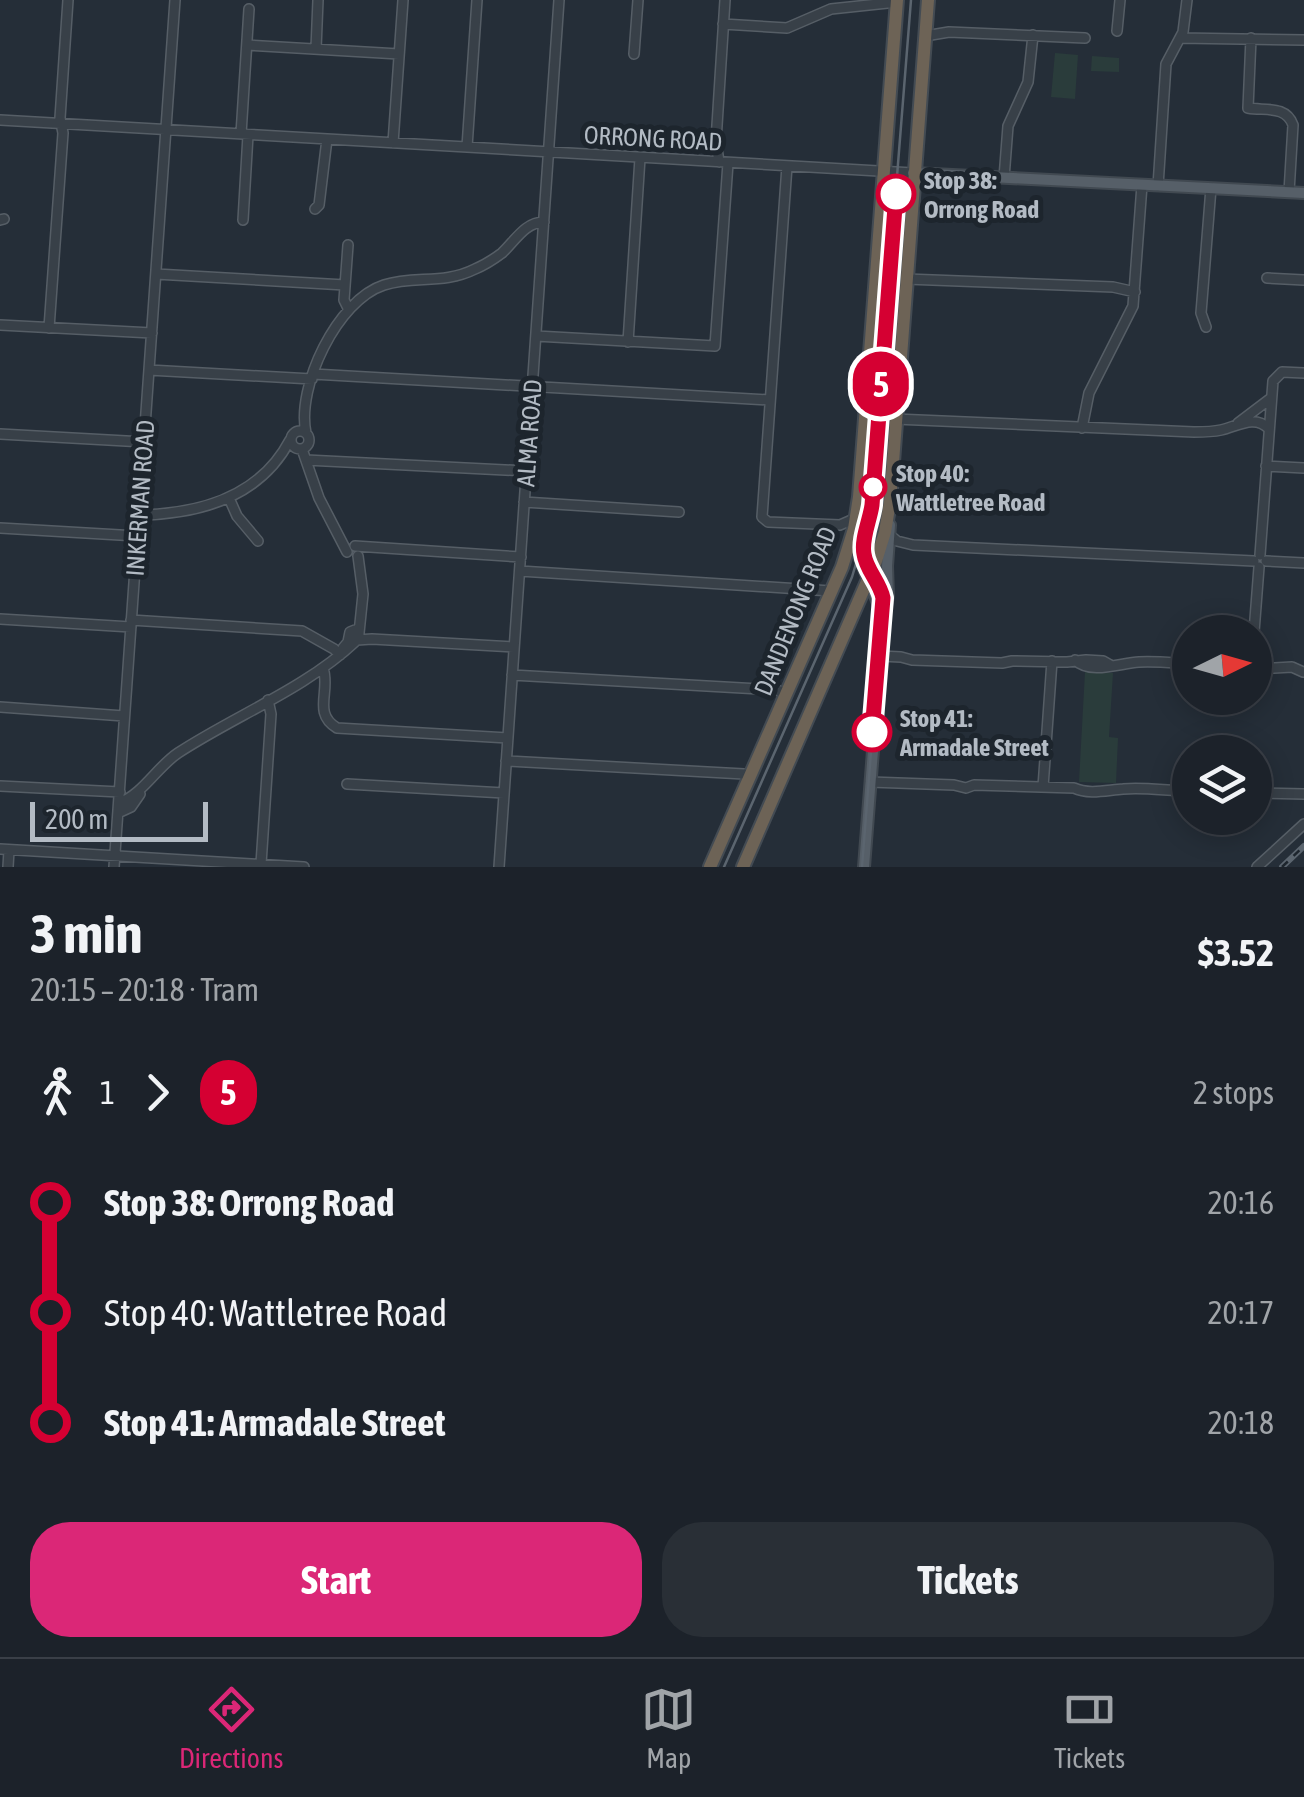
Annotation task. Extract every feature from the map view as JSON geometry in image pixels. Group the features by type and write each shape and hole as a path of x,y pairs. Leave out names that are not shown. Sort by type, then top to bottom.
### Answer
{"highway":[{"path":"744,867 884,536 890,502 928,0"},
{"name":"DANDENONG ROAD","path":"710,867 853,535 897,1"}],"main road":[{"name":"ORRONG ROAD","path":"914,173 1304,193"},
{"path":"864,867 882,621 888,593 890,502"},
{"path":"853,535 882,621"}],"street":[{"path":"49,328 68,0"},
{"name":"INKERMAN ROAD","path":"114,862 175,0"},
{"path":"316,49 318,0"},
{"path":"393,143 403,0"},
{"path":"467,147 477,0"},
{"name":"ALMA ROAD","path":"500,867 559,0"},
{"path":"634,54 638,0"},
{"path":"536,336 715,346 719,162 716,141 725,0"},
{"path":"1117,31 1120,0"},
{"path":"1158,186 1166,64 1185,25 1187,0"},
{"path":"723,24 788,28 831,9 897,1"},
{"path":"243,220 249,10"},
{"path":"925,29 1084,38"},
{"path":"1004,178 1008,126 1028,82 1032,36"},
{"path":"1180,38 1304,40"},
{"path":"1251,38 1248,108 1283,112 1290,116 1293,125 1289,192"},
{"path":"247,45 399,54"},
{"name":"ORRONG ROAD","path":"0,120 914,173"},
{"path":"315,210 320,206 326,140"},
{"path":"628,342 640,158"},
{"path":"788,166 763,519 840,525 856,518"},
{"path":"1085,428 1086,405 1094,382 1130,313 1136,288 1142,185"},
{"path":"1206,327 1196,314 1211,188"},
{"path":"306,452 304,426 313,376 330,335 348,308 386,284 438,280 467,273 491,260 544,216"},
{"path":"348,244 344,302 348,308"},
{"path":"156,274 345,285"},
{"path":"1267,278 1304,280"},
{"path":"906,279 1136,288"},
{"path":"0,325 152,333"},
{"path":"149,370 770,400"},
{"path":"1255,615 1274,380 1283,372 1304,373"},
{"path":"1236,425 1272,398"},
{"path":"281,457 306,406"},
{"path":"895,419 1204,432 1258,421 1269,429"},
{"path":"0,786 131,807 149,778 180,751 340,655 355,636 362,612 360,572 354,552 337,532 320,498 298,431 291,437"},
{"path":"0,434 144,442"},
{"path":"291,437 292,446 306,452"},
{"path":"139,512 200,508 229,498 252,484 291,450 526,472"},
{"path":"1266,466 1304,468"},
{"path":"229,498 237,516 258,541"},
{"path":"524,502 679,512"},
{"path":"840,525 853,535"},
{"path":"0,528 137,536"},
{"path":"891,536 914,545 1304,563"},
{"path":"888,560 894,550 914,545"},
{"path":"354,552 520,557"},
{"path":"520,571 831,591"},
{"path":"0,619 302,631 340,655"},
{"path":"355,636 514,647"},
{"path":"880,656 1002,657 1075,660 1083,666 1172,667"},
{"path":"1043,788 1052,661"},
{"path":"323,668 324,716 337,728 508,738"},
{"path":"1272,668 1286,673 1304,672"},
{"path":"512,674 787,693"},
{"path":"261,864 272,710 268,700"},
{"path":"0,708 124,716"},
{"path":"506,760 750,777"},
{"path":"870,782 966,788 1074,788 1083,792 1172,790"},
{"path":"347,784 504,793"},
{"path":"1272,794 1304,794"},
{"path":"1256,867 1304,824"},
{"path":"8,867 4,849 114,862 301,867"}],"shaded area":[{"path":"1055,53 1078,55 1075,99 1051,97"},
{"path":"1092,56 1119,58 1119,72 1091,71"},
{"path":"1085,672 1113,673 1109,737 1118,738 1116,783 1079,782"}],"tram line":[{"path":"724,867 852,577 870,517 911,0"},
{"name":"5","path":"872,732 883,598 863,548 872,505 896,194"},
{"path":"862,867 883,598 866,558 864,543"}],"railway":[{"path":"1282,867 1304,846"}],"place":[{"name":"Stop 38: Orrong Road","path":"896,194"},
{"name":"Stop 40: Wattletree Road","path":"873,487"},
{"name":"Stop 41: Armadale Street","path":"872,732"}]}
